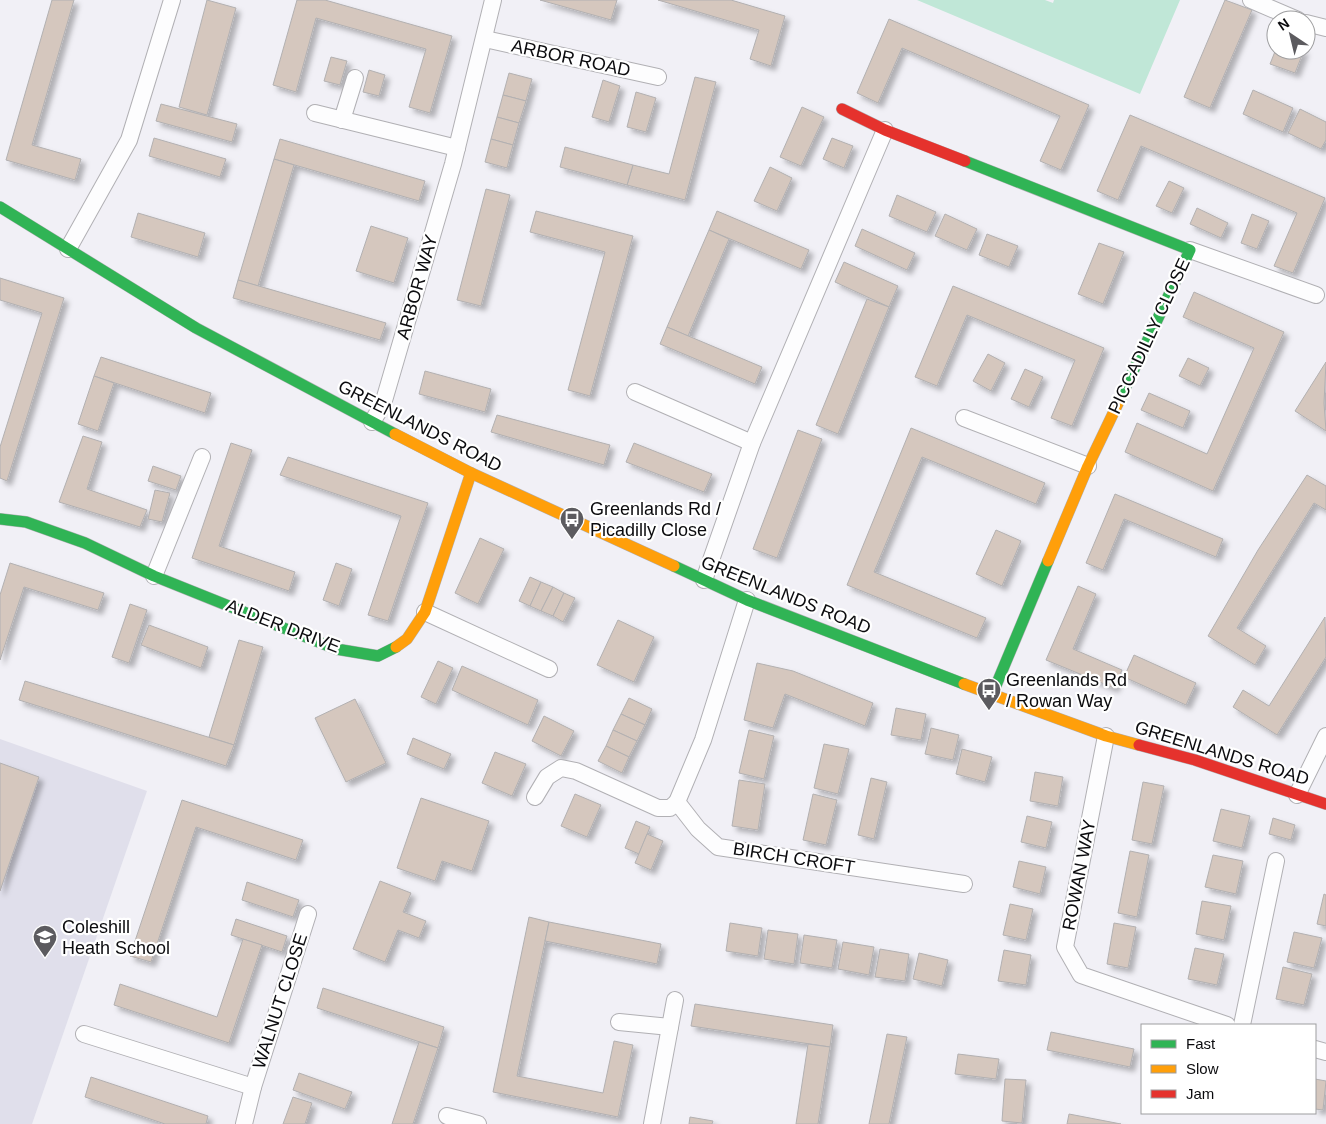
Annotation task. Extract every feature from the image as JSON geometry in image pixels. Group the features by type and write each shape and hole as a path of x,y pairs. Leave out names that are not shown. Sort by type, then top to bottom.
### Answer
{"street":[{"path":"68,249 129,140 172,0"},
{"name":"ARBOR WAY","path":"372,422 383,404 457,148 493,0"},
{"path":"1251,0 1274,10"},
{"name":"ARBOR ROAD","path":"485,39 658,77"},
{"path":"342,120 355,78"},
{"name":"PICCADILLY CLOSE","path":"842,109 885,130 1190,250 1088,466 992,695"},
{"path":"315,114 457,148"},
{"path":"704,580 752,443 885,130"},
{"name":"GREENLANDS ROAD","path":"0,207 196,328 372,422 471,473 747,600 992,695 1106,736 1195,760 1326,804"},
{"path":"1190,250 1316,295"},
{"path":"635,392 752,443"},
{"path":"964,418 1088,466"},
{"path":"154,576 202,457"},
{"name":"ALDER DRIVE","path":"0,519 26,522 85,543 154,576 336,649 378,656 393,650 407,639 425,612 471,473"},
{"path":"535,797 547,776 560,768 576,771 658,808 670,808 677,802 703,740 747,600"},
{"path":"425,612 549,669"},
{"name":"ROWAN WAY","path":"1106,736 1064,946 1081,975 1225,1024"},
{"path":"1297,795 1326,736"},
{"name":"BIRCH CROFT","path":"677,802 698,829 718,846 964,884"},
{"path":"1242,1024 1276,861"},
{"name":"WALNUT CLOSE","path":"244,1124 253,1087 308,914"},
{"path":"652,1124 675,1000"},
{"path":"619,1022 670,1027"},
{"name":"WALNUT CLOSE","path":"84,1034 253,1087"},
{"path":"447,1116 478,1124"}],"shaded area":[{"name":"Coleshill Heath School","path":"0,739 147,791 32,1124 0,1124"}],"green space":[{"path":"917,0 1045,0 1053,3 1054,0 1180,0 1140,94"}],"building":[{"path":"52,0 74,0 32,145 81,159 75,180 6,160"},
{"path":"207,0 236,8 207,115 179,107"},
{"path":"297,0 325,0 452,36 430,113 409,107 426,49 316,18 296,92 273,85"},
{"path":"540,0 617,0 611,20"},
{"path":"658,0 731,0 785,16 771,66 750,59 759,30"},
{"path":"1225,0 1252,10 1210,108 1184,97"},
{"path":"889,19 1089,105 1061,170 1040,161 1060,116 902,48 878,103 857,93"},
{"path":"331,57 347,61 340,85 324,81"},
{"path":"1272,60 1300,60 1295,73 1270,64"},
{"path":"369,70 385,75 379,96 363,92"},
{"path":"509,73 532,79 526,101 503,95"},
{"path":"695,77 716,82 685,200 627,185 633,165 669,174"},
{"path":"603,80 620,86 609,122 592,117"},
{"path":"1253,90 1293,108 1283,132 1243,114"},
{"path":"636,92 656,98 646,132 627,127"},
{"path":"503,95 526,101 519,123 497,117"},
{"path":"161,104 237,124 232,142 156,121"},
{"path":"802,107 824,117 801,166 780,157"},
{"path":"1300,109 1326,122 1326,140 1321,149 1288,133"},
{"path":"1130,115 1325,198 1293,273 1274,266 1297,213 1141,146 1118,200 1097,191"},
{"path":"497,117 519,123 513,145 491,139"},
{"path":"154,138 226,159 220,177 149,156"},
{"path":"832,138 853,146 844,168 823,159"},
{"path":"280,139 425,181 419,201 274,159"},
{"path":"491,139 513,145 507,168 485,162"},
{"path":"565,147 633,165 627,185 560,167"},
{"path":"274,159 294,165 258,286 238,280"},
{"path":"770,167 792,178 777,211 754,201"},
{"path":"1169,181 1184,188 1172,213 1156,206"},
{"path":"486,189 510,195 481,306 457,300"},
{"path":"897,195 936,212 927,232 889,216"},
{"path":"1197,208 1228,223 1221,238 1190,224"},
{"path":"536,211 633,236 590,396 568,390 605,252 530,232"},
{"path":"717,211 809,250 801,269 709,230"},
{"path":"138,213 205,233 198,257 131,237"},
{"path":"945,214 977,229 967,250 935,236"},
{"path":"1252,214 1269,221 1257,249 1241,243"},
{"path":"371,226 408,238 394,283 356,271"},
{"path":"862,229 915,253 907,270 855,246"},
{"path":"709,230 729,239 688,336 667,327"},
{"path":"987,234 1018,246 1009,267 979,255"},
{"path":"1099,243 1124,252 1103,304 1078,294"},
{"path":"844,262 898,286 889,307 835,282"},
{"path":"0,278 64,298 7,481 0,478 0,447 42,313 0,300"},
{"path":"238,280 386,323 380,340 233,298"},
{"path":"953,286 1104,348 1072,426 1051,418 1075,360 967,315 937,386 915,377"},
{"path":"1194,292 1284,332 1213,491 1125,452 1137,423 1207,454 1254,348 1183,317"},
{"path":"867,299 889,307 838,434 816,425"},
{"path":"667,327 762,367 755,384 660,344"},
{"path":"988,354 1005,363 991,391 973,381"},
{"path":"101,357 211,393 205,413 94,376"},
{"path":"1188,358 1209,368 1200,386 1179,376"},
{"path":"1326,362 1324,403 1326,431 1295,411"},
{"path":"1025,369 1043,377 1029,407 1011,399"},
{"path":"425,371 491,389 485,412 419,394"},
{"path":"94,376 114,383 98,431 78,424"},
{"path":"1149,393 1190,411 1183,428 1141,410"},
{"path":"497,415 610,445 604,465 491,432"},
{"path":"911,428 1045,483 1036,504 922,457 874,572 986,618 977,638 847,585"},
{"path":"798,430 822,439 777,558 753,549"},
{"path":"83,436 102,442 87,489 147,510 140,527 59,502"},
{"path":"231,443 252,450 219,546 295,572 289,591 192,558"},
{"path":"634,443 712,474 704,492 626,462"},
{"path":"288,457 428,503 388,621 368,615 401,516 280,475"},
{"path":"153,466 181,476 176,490 148,481"},
{"path":"1307,475 1326,486 1326,510 1314,503 1237,628 1266,646 1255,665 1208,636 1258,550"},
{"path":"155,490 170,493 162,522 148,519"},
{"path":"1115,494 1223,539 1216,557 1124,519 1103,570 1086,563"},
{"path":"996,530 1021,541 1002,586 976,574"},
{"path":"480,538 504,549 478,604 455,593"},
{"path":"10,563 104,593 98,610 24,587 0,660 0,595"},
{"path":"336,563 352,569 339,606 323,600"},
{"path":"530,577 541,582 530,606 519,601"},
{"path":"541,582 553,587 541,611 530,606"},
{"path":"1078,586 1096,594 1073,649 1122,670 1114,688 1046,660"},
{"path":"553,587 564,593 553,616 541,611"},
{"path":"564,593 575,598 563,622 553,616"},
{"path":"130,604 147,610 129,663 112,657"},
{"path":"1325,617 1326,657 1277,735 1233,707 1243,690 1269,706"},
{"path":"618,620 654,637 634,682 597,665"},
{"path":"149,625 208,647 201,668 141,645"},
{"path":"239,640 263,647 234,745 209,737"},
{"path":"1134,655 1196,683 1186,705 1124,677"},
{"path":"438,661 453,668 436,704 421,697"},
{"path":"757,663 793,671 873,703 865,726 785,694 773,728 744,720"},
{"path":"462,666 538,700 528,725 452,690"},
{"path":"25,681 234,745 226,766 19,700"},
{"path":"629,698 652,709 645,725 621,714"},
{"path":"355,699 386,763 346,782 315,718"},
{"path":"896,708 926,714 921,740 891,735"},
{"path":"621,714 645,725 637,741 613,730"},
{"path":"544,716 574,731 561,756 532,741"},
{"path":"931,728 959,735 953,760 925,754"},
{"path":"613,730 637,741 629,757 606,746"},
{"path":"749,730 774,736 764,779 739,773"},
{"path":"413,738 451,754 444,769 407,754"},
{"path":"824,744 849,749 838,794 814,788"},
{"path":"606,746 629,757 622,773 598,761"},
{"path":"962,749 992,757 985,782 956,774"},
{"path":"495,752 526,764 512,796 482,783"},
{"path":"0,763 39,777 0,891"},
{"path":"1035,772 1063,777 1058,806 1030,801"},
{"path":"871,778 887,782 874,839 858,835"},
{"path":"739,780 765,784 758,830 732,826"},
{"path":"1143,782 1164,786 1152,844 1132,840"},
{"path":"575,794 601,805 587,837 561,826"},
{"path":"813,794 837,800 826,845 803,840"},
{"path":"421,798 489,821 472,871 442,861 435,881 397,868"},
{"path":"182,800 303,840 296,860 196,827 151,962 130,956"},
{"path":"1221,809 1250,816 1242,848 1213,841"},
{"path":"1027,816 1052,822 1046,848 1021,842"},
{"path":"1273,818 1295,825 1291,840 1269,834"},
{"path":"636,821 650,827 639,854 625,848"},
{"path":"647,834 663,841 651,870 635,863"},
{"path":"1130,851 1149,855 1137,917 1118,913"},
{"path":"1213,855 1243,861 1236,894 1205,887"},
{"path":"1019,861 1046,867 1040,894 1013,887"},
{"path":"380,881 411,893 403,912 426,921 419,938 398,930 385,962 353,949"},
{"path":"247,882 299,900 293,917 242,900"},
{"path":"1324,894 1326,895 1326,926 1317,924"},
{"path":"1202,901 1231,906 1224,940 1196,934"},
{"path":"1010,904 1033,909 1026,940 1003,935"},
{"path":"529,917 549,922 517,1076 603,1093 614,1041 633,1045 618,1117 493,1092"},
{"path":"236,919 287,936 282,952 231,935"},
{"path":"549,922 661,944 657,964 545,941"},
{"path":"730,923 762,928 758,956 726,951"},
{"path":"1114,923 1136,927 1128,968 1107,964"},
{"path":"768,930 798,934 794,964 764,959"},
{"path":"1294,932 1322,938 1314,968 1287,962"},
{"path":"804,935 837,940 832,968 800,963"},
{"path":"243,939 262,945 229,1043 114,1005 120,984 217,1017"},
{"path":"843,942 874,947 869,975 838,969"},
{"path":"1195,948 1224,954 1217,985 1188,979"},
{"path":"880,949 909,954 905,981 875,977"},
{"path":"1004,950 1031,955 1026,985 998,981"},
{"path":"919,953 948,960 942,986 913,979"},
{"path":"1283,967 1312,974 1304,1005 1276,999"},
{"path":"323,988 444,1027 438,1048 317,1008"},
{"path":"695,1004 833,1025 830,1047 691,1026"},
{"path":"1051,1032 1134,1049 1130,1067 1047,1050"},
{"path":"887,1034 907,1037 889,1124 869,1124"},
{"path":"419,1042 438,1048 413,1124 392,1124"},
{"path":"808,1044 830,1047 818,1124 796,1124"},
{"path":"958,1054 999,1059 996,1079 955,1074"},
{"path":"299,1073 352,1092 345,1109 293,1090"},
{"path":"91,1077 208,1116 206,1124 165,1124 85,1097"},
{"path":"1005,1079 1026,1080 1022,1123 1002,1121"},
{"path":"1316,1079 1326,1081 1323,1110 1316,1109"},
{"path":"293,1097 312,1103 305,1124 283,1124"},
{"path":"1069,1114 1121,1124 1067,1124"},
{"path":"690,1117 713,1121 712,1124 689,1124"}],"traffic: fast":[{"path":"965,161 1190,250 1120,399"},
{"path":"0,207 196,328 395,434"},
{"path":"0,519 26,522 85,543 154,576 336,649 378,656 396,647"},
{"path":"992,695 1048,561"},
{"path":"674,566 747,600 964,684"}],"traffic: slow":[{"path":"1048,561 1088,466 1120,399"},
{"path":"395,434 471,473 674,566"},
{"path":"396,647 407,639 425,612 471,473"},
{"path":"964,684 1106,736 1139,745"}],"traffic: jam":[{"path":"842,109 885,130 965,161"},
{"path":"1139,745 1195,760 1326,804"}],"place":[{"name":"Greenlands Rd / Picadilly Close","path":"572,540"},
{"name":"Greenlands Rd / Rowan Way","path":"989,711"},
{"name":"Coleshill Heath School","path":"45,958"}]}
